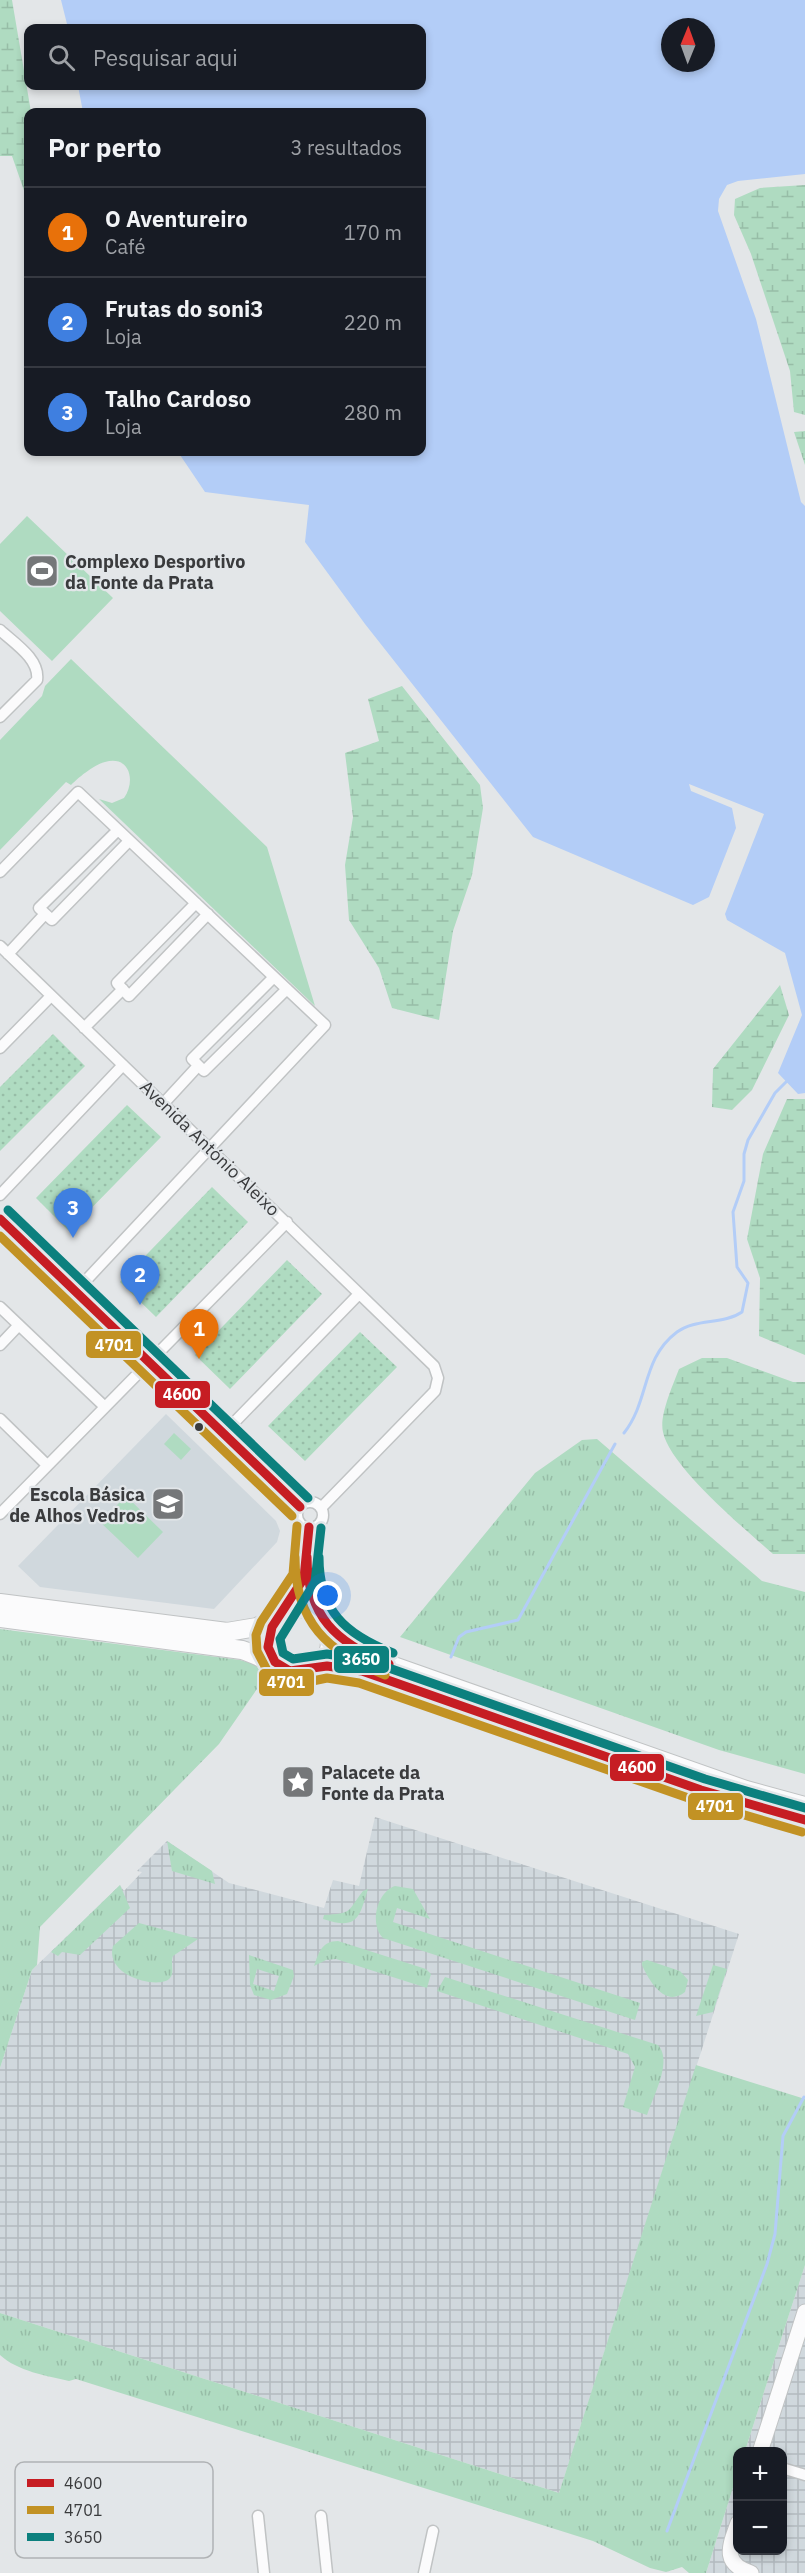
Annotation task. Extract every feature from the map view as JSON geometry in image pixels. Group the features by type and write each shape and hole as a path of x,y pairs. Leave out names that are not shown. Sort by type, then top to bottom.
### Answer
{"main road":[{"path":"0,1604 227,1632 257,1626 280,1615 305,1609 326,1623 346,1644 385,1663 746,1790 805,1806"},
{"path":"275,1662 267,1645 270,1625 280,1615"},
{"path":"0,1618 259,1654 288,1671 300,1672 317,1667 362,1671 701,1790 805,1820"},
{"path":"317,1667 330,1648 331,1637 326,1623"}],"street":[{"path":"0,630 35,663 38,673 37,680 0,717"},
{"path":"0,872 78,792 325,1024 76,1291"},
{"path":"118,830 39,908 52,920 129,841"},
{"path":"196,903 117,983 129,996 208,914"},
{"path":"4,950 45,914"},
{"name":"Avenida António Aleixo","path":"4,950 419,1350 436,1371 435,1391 321,1508"},
{"path":"274,977 192,1059 198,1066 204,1071 287,989"},
{"path":"84,1028 123,989"},
{"path":"0,1047 51,996"},
{"path":"0,1195 123,1065"},
{"path":"163,1104 198,1066"},
{"path":"0,1218 300,1507"},
{"path":"0,1514 287,1222"},
{"path":"223,1434 359,1294"},
{"path":"0,1307 104,1406"},
{"path":"0,1345 19,1325"},
{"path":"0,1419 47,1465"},
{"path":"311,1502 321,1508 322,1520 317,1526 309,1527 302,1524 298,1518 300,1507 311,1502"},
{"path":"309,1527 305,1574 311,1596 326,1623"},
{"path":"280,1615 305,1574"},
{"path":"761,2447 805,2312"},
{"path":"787,2469 805,2475"},
{"path":"258,2516 264,2573"},
{"path":"321,2516 327,2573"},
{"path":"424,2573 433,2531"},
{"path":"733,2539 729,2551 731,2560 736,2567 751,2573"}],"shaded area":[{"name":"Escola Básica de Alhos Vedros","path":"166,1414 276,1521 280,1531 277,1542 214,1609 40,1587 18,1566"},
{"path":"375,1817 739,1934 559,2493 0,2313 0,2068 32,1970 120,1885 124,1891 142,1872 137,1871 167,1841 229,1883 324,1908 333,1880 359,1886"},
{"path":"805,2265 805,2573 706,2573 733,2488 733,2555 787,2555 787,2447 746,2447"}],"green space":[{"path":"0,0 12,0 24,71 24,90 27,90 30,108 24,108 24,190 12,156 0,156"},
{"path":"805,185 805,415 794,412 790,371 751,254 734,215 735,199 760,188"},
{"path":"805,431 805,465 794,432"},
{"name":"Complexo Desportivo da Fonte da Prata","path":"27,516 113,598 52,661 0,611 0,544"},
{"path":"71,659 267,847 315,1006 99,799 112,803 124,798 128,791 130,777 125,766 120,762 105,762 86,772 71,785 66,782 0,850 0,740 42,696 45,686"},
{"path":"402,686 480,785 483,808 472,875 453,931 439,1020 392,1008 379,968 349,920 345,865 353,817 345,753 379,741 368,699"},
{"path":"780,985 789,1015 752,1090 732,1110 712,1107 713,1069"},
{"path":"53,1034 85,1066 0,1151 0,1087"},
{"path":"787,1099 805,1099 805,1355 759,1336 760,1278 747,1239 763,1154"},
{"path":"127,1105 161,1137 69,1231 36,1198"},
{"path":"212,1187 248,1222 156,1317 120,1282"},
{"path":"287,1260 322,1294 230,1389 195,1355"},
{"path":"360,1332 397,1367 305,1461 268,1426"},
{"path":"702,1358 727,1358 793,1382 805,1382 805,1554 773,1554 710,1497 679,1462 669,1446 662,1425 673,1383 679,1369"},
{"path":"174,1433 191,1449 181,1460 164,1444"},
{"path":"597,1439 762,1581 805,1592 805,1774 719,1750 400,1637 535,1473 582,1440"},
{"path":"126,1496 163,1532 138,1558 100,1522"},
{"path":"0,1629 240,1660 254,1664 266,1676 219,1744 40,1927 37,1965 32,1970 0,2068"},
{"path":"167,1841 212,1871 215,1884 172,1871"},
{"path":"120,1885 130,1908 80,1955 62,1952 58,1956 51,1952"},
{"path":"395,1886 413,1889 430,1919 397,1908 393,1922 640,2003 635,2020 383,1938 376,1925 377,1909 384,1895"},
{"path":"368,1889 359,1915 355,1919 343,1923 323,1919 324,1915 340,1914 351,1908 363,1891"},
{"path":"139,1923 198,1939 173,1956 171,1976 165,1981 146,1981 135,1978 117,1966 112,1957 113,1946"},
{"path":"338,1941 426,1969 431,1974 427,1988 336,1959 326,1960 314,1966 325,1945"},
{"path":"249,1955 293,1970 294,1976 287,1994 271,2000 254,1995 250,1985","holes":["257,1969 279,1976 274,1991 253,1984"]},
{"path":"647,1960 680,1971 688,1980 685,1992 671,1997 664,1995 653,1985 642,1965 642,1962"},
{"path":"713,1965 727,1969 713,2012 696,2016"},
{"path":"445,1977 658,2045 662,2052 663,2069 647,2115 623,2107 635,2067 628,2054 437,1991"},
{"path":"696,2065 805,2099 805,2265 746,2447 733,2447 733,2488 706,2573 689,2573 682,2567 666,2572 650,2568 593,2541 76,2379 69,2381 33,2372 7,2361 0,2355 0,2313 559,2493"}],"water":[{"path":"61,0 805,0 805,174 738,181 727,185 719,199 718,211 756,319 801,502 805,506 805,1093 798,1094 778,1073 802,1015 785,953 727,920 725,914 764,814 689,784 691,791 732,808 736,828 709,897 693,905 533,837 365,624 305,542 309,505 205,492 181,456 426,456 426,108 82,108 79,90 426,90 426,24 67,24"}],"waterway":[{"path":"624,1433 638,1407 651,1367 665,1343 684,1328 726,1319 742,1312 748,1283 737,1267 733,1212 744,1181 744,1154 748,1140 775,1093 787,1081"},
{"path":"451,1657 459,1637 466,1632 518,1620 615,1444"},
{"path":"667,2531 767,2264 775,2234 783,2136 804,2097"}],"transit line":[{"name":"3650","path":"8,1210 308,1498"},
{"name":"4600","path":"0,1219 300,1507"},
{"name":"4701","path":"0,1236 292,1516"},
{"name":"4701","path":"297,1526 293,1574 261,1622 256,1635 257,1651 267,1670 284,1682 298,1684 327,1678 359,1683 697,1801 802,1832"},
{"name":"4600","path":"309,1527 304,1578 272,1627 268,1647 275,1662 290,1671 327,1666 362,1671 701,1790 805,1820"},
{"name":"3650","path":"321,1528 315,1582 280,1639 283,1653 293,1659 327,1654 366,1660 705,1779 805,1808"},
{"name":"4701","path":"295,1557 296,1580 301,1600 318,1632 346,1656 385,1675"},
{"name":"4600","path":"307,1557 312,1596 328,1625 354,1647 389,1664"},
{"name":"3650","path":"319,1557 324,1592 338,1618 361,1638 393,1653"}],"place":[{"name":"Complexo Desportivo da Fonte da Prata","path":"42,571"},
{"name":"Talho Cardoso","path":"73,1238"},
{"name":"Frutas do soni3","path":"140,1305"},
{"name":"O Aventureiro","path":"199,1359"},
{"name":"Escola Básica de Alhos Vedros","path":"168,1504"},
{"name":"Palacete da Fonte da Prata","path":"298,1782"}]}
